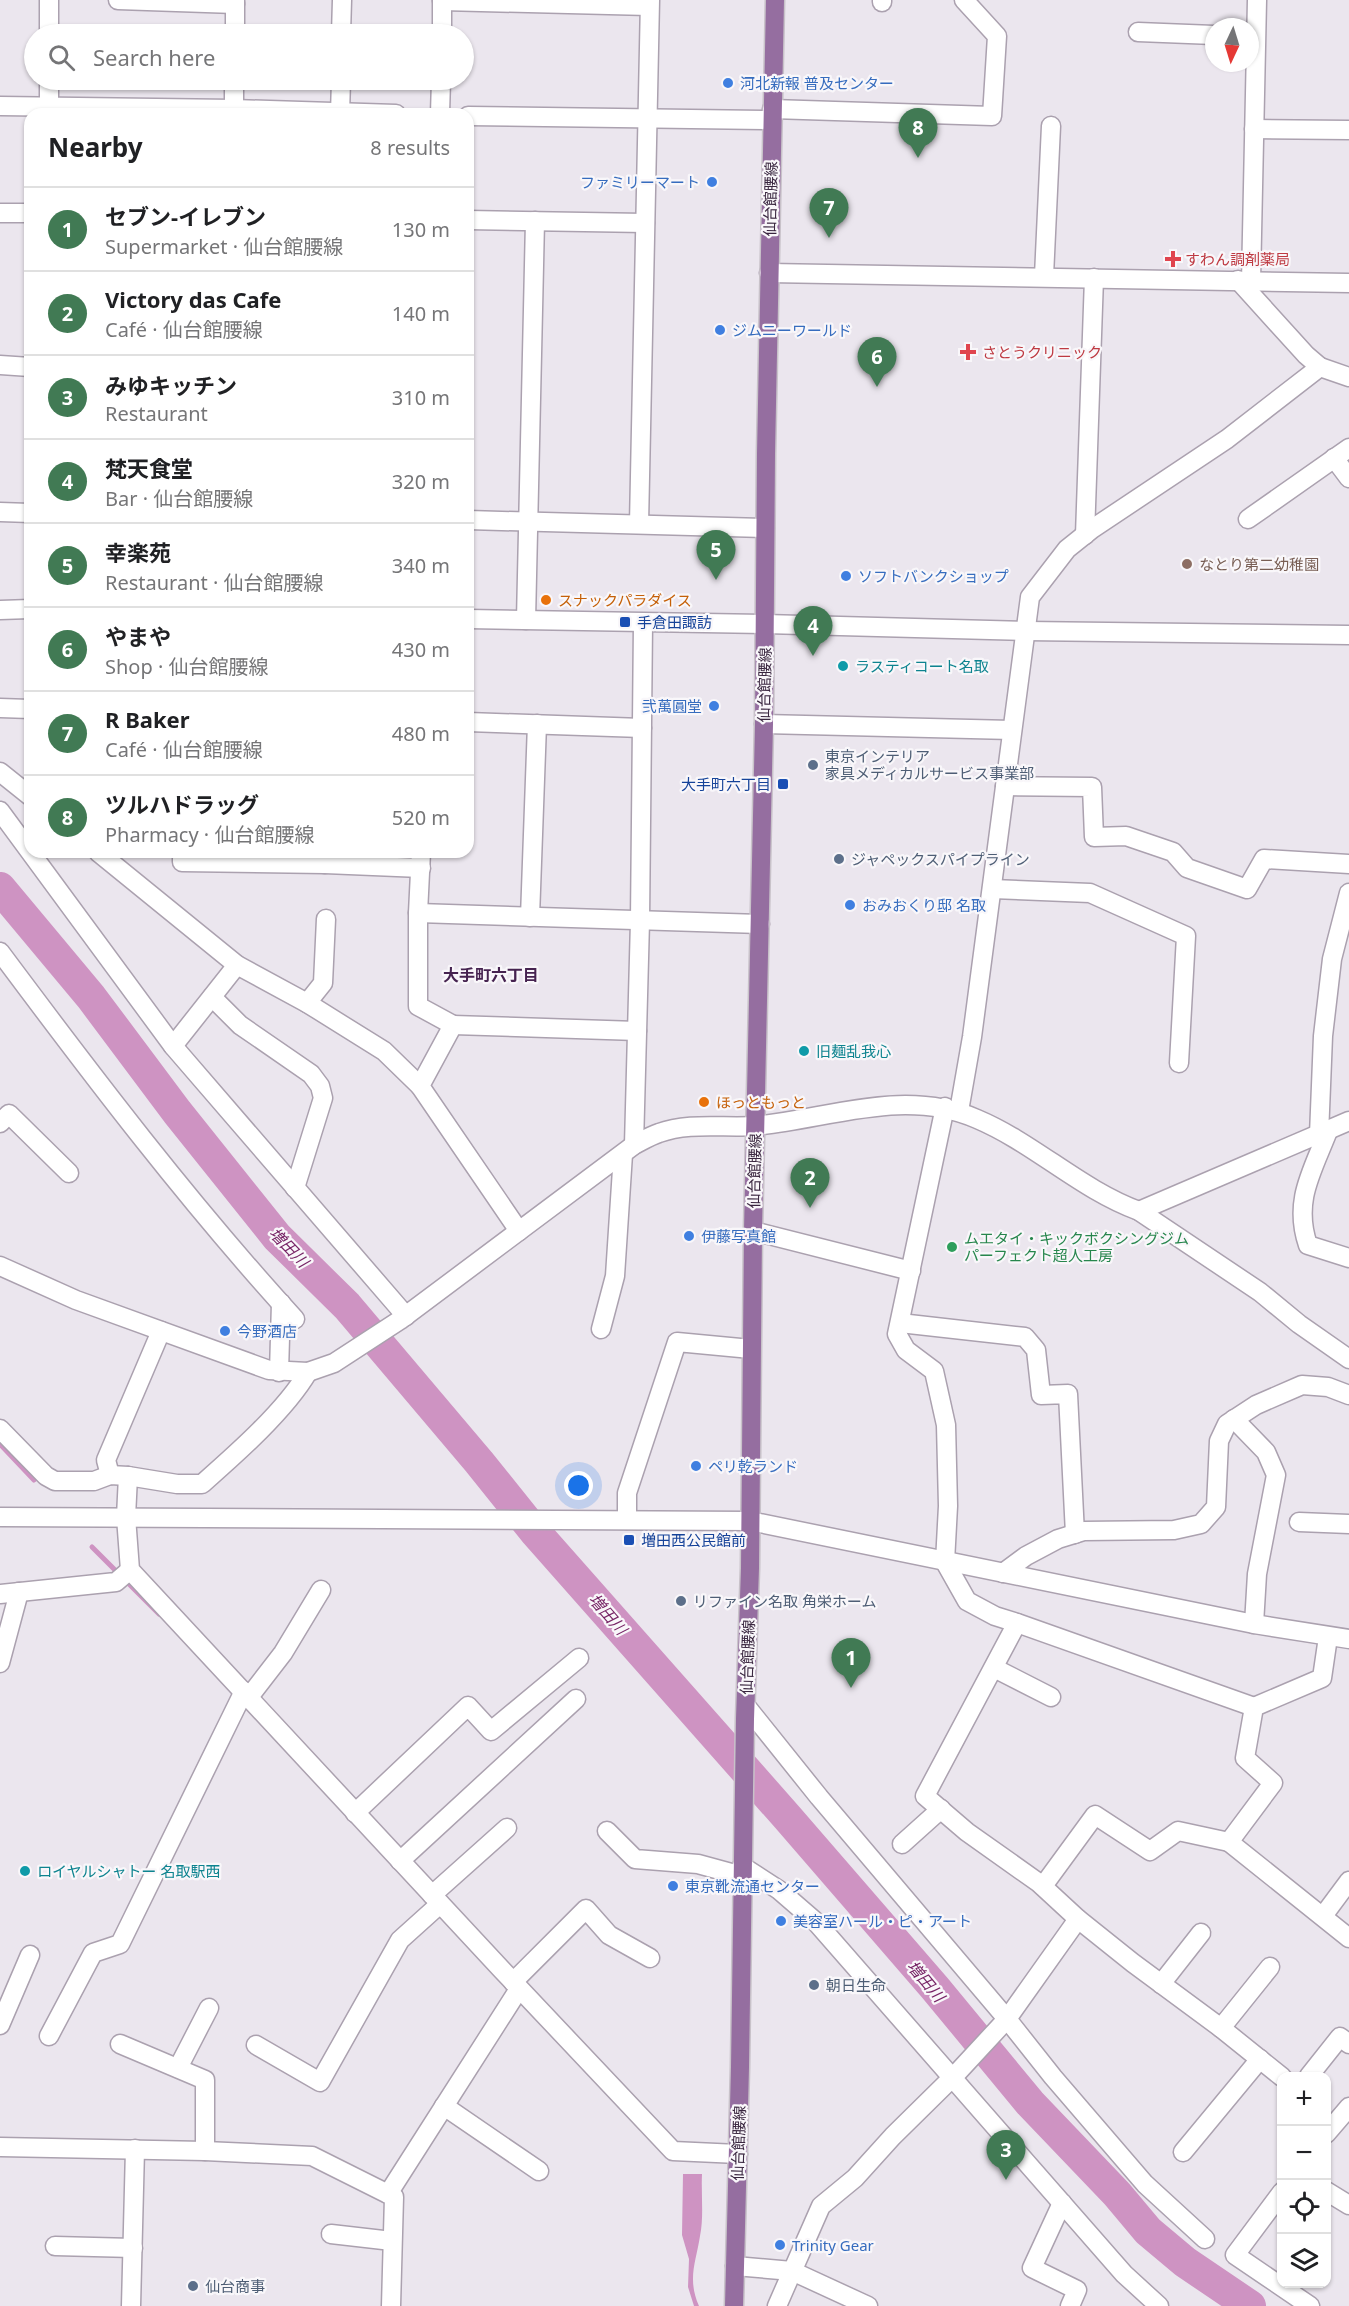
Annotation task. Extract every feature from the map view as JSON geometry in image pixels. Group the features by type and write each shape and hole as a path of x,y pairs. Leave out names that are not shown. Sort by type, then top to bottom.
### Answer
{"main road":[{"name":"仙台館腰線","path":"734,2306 750,1521 754,1126 764,724 765,528 775,0"}],"street":[{"path":"49,0 49,24"},
{"path":"118,0 235,2 235,24"},
{"path":"341,24 342,0"},
{"path":"442,24 442,0 650,3 639,525"},
{"path":"474,116 647,119 772,114 992,116 997,36 964,0"},
{"path":"1255,18 1257,0"},
{"path":"1138,32 1205,35"},
{"path":"1253,72 1254,129 1244,281 1306,355 1320,367 1349,377"},
{"path":"49,90 49,108"},
{"path":"234,90 234,108"},
{"path":"340,108 341,90"},
{"path":"440,108 441,90"},
{"path":"0,105 29,108"},
{"path":"1044,276 1052,126"},
{"path":"1254,129 1349,130"},
{"path":"0,213 24,213"},
{"path":"474,220 645,223"},
{"path":"526,620 535,221"},
{"path":"769,273 1349,283"},
{"path":"1085,535 1094,278"},
{"path":"0,365 24,367"},
{"path":"1320,367 1227,439 1067,549 1030,597 972,1037 911,1271 897,1334 906,1350 934,1371 946,1425 948,1506 945,1562 967,1601 995,1616 1254,1707 1322,1678 1328,1637"},
{"path":"1248,519 1342,453 1349,478"},
{"path":"0,512 24,513"},
{"path":"474,520 765,528"},
{"path":"0,610 24,609"},
{"path":"474,619 1026,631 1349,635"},
{"path":"601,1329 615,1276 637,1031 643,623"},
{"path":"0,708 24,708"},
{"path":"474,722 642,728"},
{"path":"530,917 537,724"},
{"path":"764,724 1012,730"},
{"path":"0,772 24,791"},
{"path":"1005,786 1092,787 1094,837 1126,836 1173,852 1187,868 1247,889 1264,859 1349,864"},
{"path":"0,811 24,844"},
{"path":"35,858 173,1046 403,1318"},
{"path":"106,858 237,965 307,1003 384,1051 420,1086 519,1231"},
{"path":"182,858 182,862 325,858 421,860 418,913 418,1006 453,1025 637,1031"},
{"path":"992,890 1090,893 1186,936 1179,1064"},
{"path":"1349,893 1332,959 1323,1036 1323,1133 1302,1196 1302,1227 1308,1245 1349,1258"},
{"path":"418,913 760,924"},
{"path":"307,1003 323,983 326,919"},
{"path":"0,952 75,1053 207,1220 295,1319"},
{"path":"173,1046 237,965"},
{"path":"212,997 240,1025 311,1074 320,1086 323,1098 295,1188"},
{"path":"420,1086 453,1025"},
{"path":"0,1266 76,1300 268,1370 308,1372 338,1360 403,1318 628,1149 659,1132 683,1128 754,1126 865,1107 906,1104 952,1109 1001,1130 1117,1203 1139,1211 1260,1292 1299,1324 1349,1359"},
{"path":"0,1123 9,1114 69,1173"},
{"path":"1139,1211 1349,1121"},
{"path":"753,1231 911,1271"},
{"path":"279,1372 281,1303"},
{"path":"900,1323 1025,1337 1036,1350 1041,1395 1068,1394 1075,1534"},
{"path":"161,1331 106,1460 119,1475 126,1517 124,1575 247,1694 436,1899 516,1990 673,2151 738,2154"},
{"path":"627,1520 627,1493 676,1342 751,1349"},
{"path":"0,1429 46,1476 55,1481 94,1481 119,1475 177,1484 201,1484 234,1455 298,1389 308,1372"},
{"path":"1003,1574 1026,1556 1058,1539 1084,1531 1174,1530 1201,1524 1216,1507 1219,1441 1227,1424 1256,1405 1302,1385 1328,1387 1349,1395"},
{"path":"1234,1419 1266,1452 1276,1475 1257,1574 1254,1624"},
{"path":"0,1517 750,1521 1254,1624 1349,1639"},
{"path":"1299,1522 1349,1524"},
{"path":"0,1594 124,1575"},
{"path":"49,2036 93,1953 120,1944 247,1694 283,1653 321,1590"},
{"path":"0,1663 19,1592"},
{"path":"1017,1623 925,1796 967,1832 1043,1886 1077,1919 1221,2028 1277,2074"},
{"path":"355,1813 468,1706 491,1731 579,1658"},
{"path":"994,1668 1051,1697"},
{"path":"400,1861 576,1699"},
{"path":"1229,1842 1273,1783 1245,1758 1254,1707"},
{"path":"745,1712 1145,2184 1205,2239"},
{"path":"902,1844 941,1809"},
{"path":"1043,1886 1095,1815 1150,1851 1178,1831 1229,1842 1349,1938"},
{"path":"256,2045 320,2082 400,1940 436,1899 507,1828"},
{"path":"607,1831 635,1859 698,1864 742,1871 779,1890 816,1922 954,2075 1124,2274 1160,2306"},
{"path":"1323,1916 1349,1881"},
{"path":"388,2194 516,1990 586,1909 609,1935 650,1958"},
{"path":"777,2306 820,2206 855,2178 1007,2019 1077,1919"},
{"path":"1161,1984 1201,1933"},
{"path":"0,2025 30,1955"},
{"path":"1221,2028 1270,1966"},
{"path":"178,2068 208,2008"},
{"path":"1312,2072 1340,2037 1349,2044"},
{"path":"120,2043 205,2080 205,2151"},
{"path":"1183,2152 1260,2059"},
{"path":"444,2106 539,2171"},
{"path":"1331,2128 1349,2107"},
{"path":"0,2147 205,2151 312,2156 394,2197 391,2306"},
{"path":"131,2306 135,2149"},
{"path":"1331,2194 1349,2205"},
{"path":"1277,2197 1235,2255 1310,2306"},
{"path":"1062,2203 1032,2268 1077,2290 1070,2306"},
{"path":"332,2234 393,2241"},
{"path":"55,2246 133,2248"},
{"path":"735,2266 792,2271 868,2306"}],"shaded area":[{"path":"370,858 409,858 407,860"},
{"path":"683,2174 702,2174 702,2221 693,2279 699,2306 694,2306 688,2287 689,2259 682,2235"}],"waterway":[{"name":"増田川","path":"0,888 91,997 177,1112 277,1237 347,1306 536,1533 787,1817 935,1988 1030,2103 1117,2194 1148,2231 1185,2262 1250,2306"},
{"path":"0,1444 34,1480"},
{"path":"92,1547 159,1614"}],"place":[{"name":"河北新報 普及センター","path":"728,83"},
{"name":"ツルハドラッグ","path":"918,158"},
{"name":"ファミリーマート","path":"712,182"},
{"name":"R Baker","path":"829,238"},
{"name":"すわん調剤薬局","path":"1173,259"},
{"name":"ジムニーワールド","path":"720,330"},
{"name":"さとうクリニック","path":"968,352"},
{"name":"やまや","path":"877,387"},
{"name":"なとり第二幼稚園","path":"1187,564"},
{"name":"ソフトバンクショップ","path":"846,576"},
{"name":"幸楽苑","path":"716,580"},
{"name":"スナックパラダイス","path":"546,600"},
{"name":"手倉田諏訪","path":"625,622"},
{"name":"梵天食堂","path":"813,656"},
{"name":"ラスティコート名取","path":"843,666"},
{"name":"弐萬圓堂","path":"714,706"},
{"name":"東京インテリア 家具メディカルサービス事業部","path":"813,765"},
{"name":"大手町六丁目","path":"783,784"},
{"name":"ジャペックスパイプライン","path":"839,859"},
{"name":"おみおくり邸 名取","path":"850,905"},
{"name":"旧麺乱我心","path":"804,1051"},
{"name":"ほっともっと","path":"704,1102"},
{"name":"Victory das Cafe","path":"810,1208"},
{"name":"伊藤写真館","path":"689,1236"},
{"name":"ムエタイ・キックボクシングジム パーフェクト超人工房","path":"952,1247"},
{"name":"今野酒店","path":"225,1331"},
{"name":"ペリ乾ランド","path":"696,1466"},
{"name":"増田西公民館前","path":"629,1540"},
{"name":"リファイン名取 角栄ホーム","path":"681,1601"},
{"name":"セブン-イレブン","path":"851,1688"},
{"name":"ロイヤルシャトー 名取駅西","path":"25,1871"},
{"name":"東京靴流通センター","path":"673,1886"},
{"name":"美容室ハール・ピ・アート","path":"781,1921"},
{"name":"朝日生命","path":"814,1985"},
{"name":"みゆキッチン","path":"1006,2180"},
{"name":"Trinity Gear","path":"780,2245"},
{"name":"仙台商事","path":"193,2286"}],"district":[{"name":"大手町六丁目","path":"491,975"}]}
